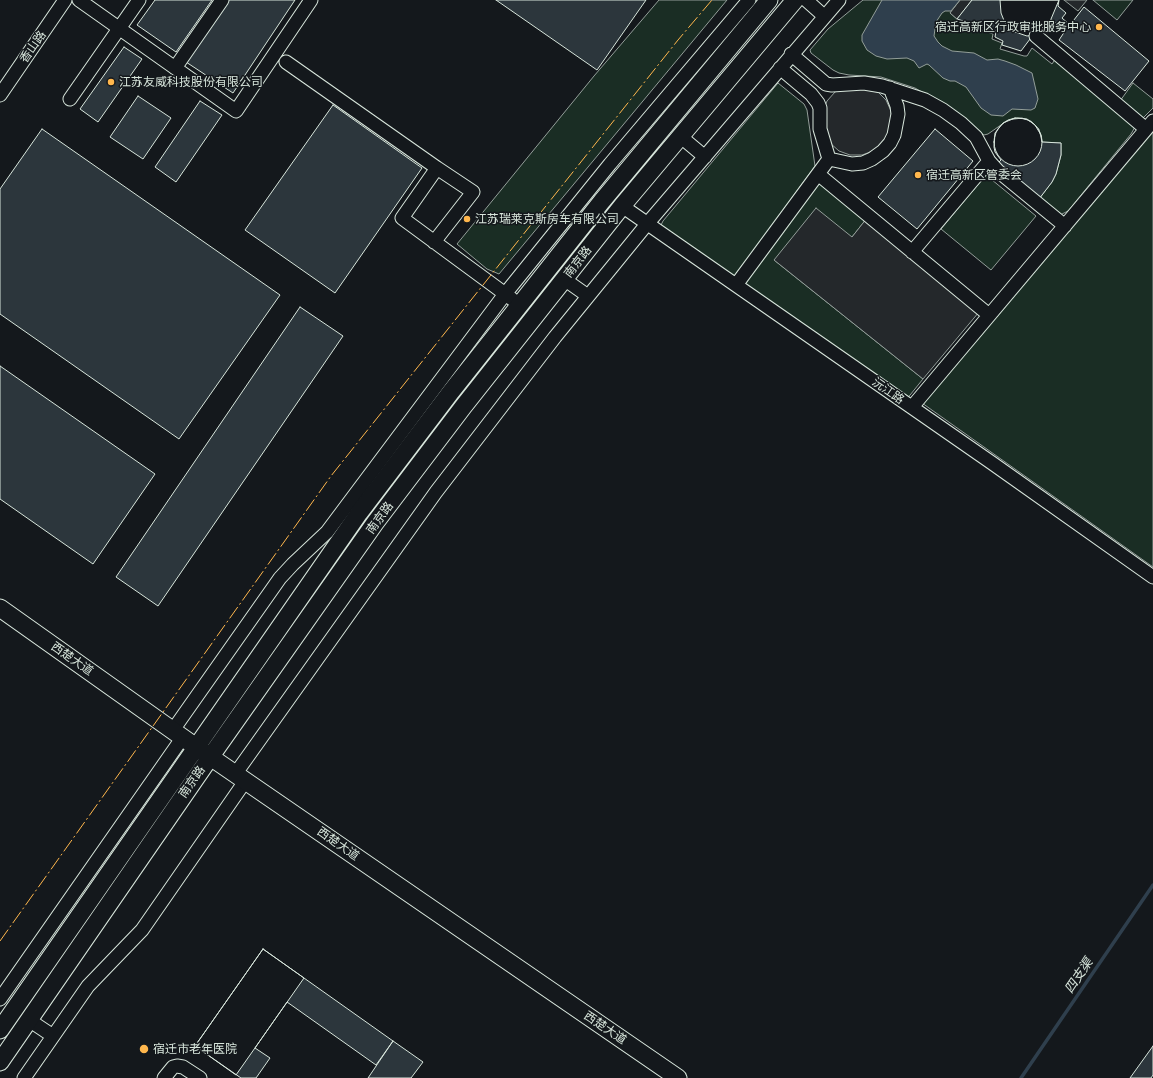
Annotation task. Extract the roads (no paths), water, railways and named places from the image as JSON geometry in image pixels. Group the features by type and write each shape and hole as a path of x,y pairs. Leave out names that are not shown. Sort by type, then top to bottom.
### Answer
{"main road":[{"name":"南京路","path":"0,1030 184,738 450,393 602,201 769,0"},
{"name":"南京路","path":"0,1062 211,756 375,524 463,407 622,206 795,0"},
{"name":"西楚大道","path":"0,608 184,738 678,1078"}],"street":[{"name":"香山路","path":"0,95 65,0"},
{"path":"80,0 236,111 311,0"},
{"path":"70,99 139,0"},
{"path":"175,68 222,0"},
{"path":"0,999 184,738 280,578 327,532 505,294 610,164 749,0"},
{"path":"806,0 824,16"},
{"path":"24,1078 88,986 142,930 241,777 436,492 588,296 791,54 839,0"},
{"path":"912,407 1150,125 1036,36"},
{"path":"791,54 826,84 864,83 882,86 925,100 943,110 973,134 989,161 998,171 1065,226"},
{"path":"286,62 473,192 434,242"},
{"path":"780,68 811,94 818,103 820,108 820,129 829,159"},
{"path":"829,159 852,164 863,163 872,159 890,144 894,135 898,114 897,106 890,88"},
{"path":"680,136 704,157"},
{"path":"736,285 829,159"},
{"path":"912,252 989,161"},
{"path":"437,168 402,218 520,305"},
{"path":"818,174 989,315"},
{"name":"沅江路","path":"622,206 912,407 1153,577"},
{"path":"564,279 588,296"},
{"path":"29,1020 53,1036"},
{"path":"164,1078 173,1067 178,1066 183,1067 200,1078"}],"water":[{"path":"882,0 960,0 951,11 945,11 942,13 936,22 934,36 938,42 942,46 952,51 974,53 987,60 998,59 1016,65 1032,73 1038,99 1035,108 1031,110 1012,109 1003,116 991,115 981,108 966,87 955,81 950,81 943,78 929,65 927,64 919,68 914,61 907,58 887,59 876,56 867,50 862,41 862,35"}],"waterway":[{"name":"四支渠","path":"1021,1078 1153,885"}],"place":[{"name":"宿迁高新区行政审批服务中心","path":"1099,27"},
{"name":"江苏友威科技股份有限公司","path":"111,82"},
{"name":"宿迁高新区管委会","path":"918,175"},
{"name":"江苏瑞莱克斯房车有限公司","path":"467,219"},
{"name":"宿迁市老年医院","path":"144,1049"}]}
